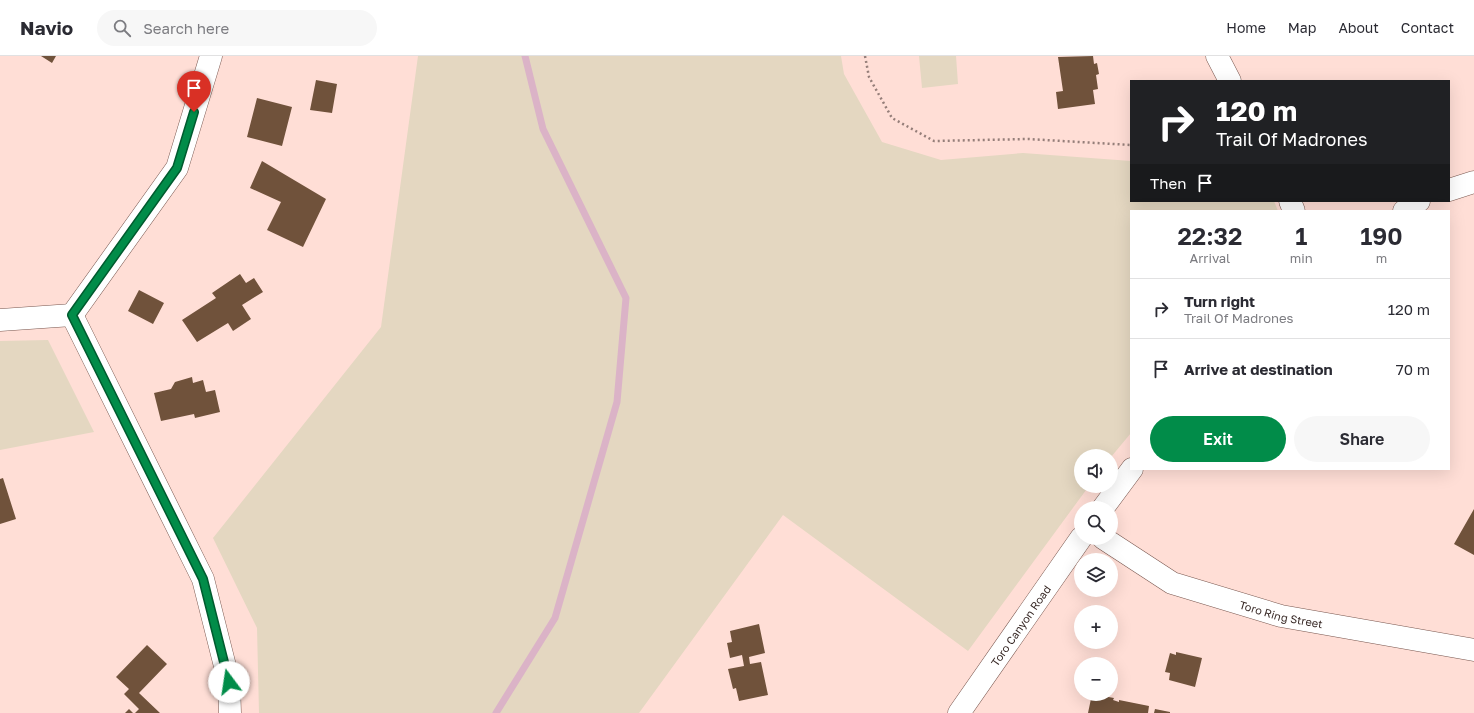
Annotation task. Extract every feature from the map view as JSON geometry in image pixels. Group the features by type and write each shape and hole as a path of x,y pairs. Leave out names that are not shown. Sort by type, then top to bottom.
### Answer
{"street":[{"path":"72,315 177,168 211,56"},
{"path":"1216,56 1229,80"},
{"path":"1450,190 1474,182"},
{"path":"1406,210 1418,202"},
{"path":"0,320 72,315"},
{"path":"72,315 203,579 229,682 230,713"},
{"path":"1108,501 1131,470"},
{"name":"Toro Canyon Road","path":"959,713 1076,545"},
{"name":"Toro Ring Street","path":"1114,545 1172,583 1281,616 1474,650"}],"path":[{"path":"865,56 869,77 892,118 934,141 1028,139 1130,145"}],"shaded area":[{"path":"418,56 841,56 844,74 882,142 941,160 1023,153 1130,161 1130,202 1274,202 1278,210 1130,210 1130,434 1118,449 1074,449 1074,493 1084,493 1078,501 1074,501 1074,506 968,651 783,515 639,713 259,713 257,628 213,538 381,327"},
{"path":"919,56 956,56 958,84 922,88"},
{"path":"48,340 94,432 0,450 0,341"}],"building":[{"path":"41,56 56,56 52,63"},
{"path":"1093,56 1094,64 1097,63 1099,74 1096,75 1098,89 1093,90 1095,104 1058,109 1056,92 1063,91 1058,57"},
{"path":"316,80 337,84 332,113 310,110"},
{"path":"257,98 292,107 282,146 247,137"},
{"path":"262,161 326,199 303,247 267,230 281,202 250,188"},
{"path":"240,274 246,283 254,278 263,292 242,305 251,319 233,331 228,323 197,342 182,320 216,298 212,293"},
{"path":"139,290 164,303 153,324 128,311"},
{"path":"192,377 193,383 203,380 206,392 215,390 220,412 195,418 194,414 161,421 154,393 171,389 175,382"},
{"path":"3,478 16,519 0,524 0,479"},
{"path":"1474,509 1474,555 1454,544"},
{"path":"759,624 765,653 749,657 750,664 761,662 768,695 739,701 736,688 733,689 728,669 744,666 742,655 730,658 727,643 732,642 730,631"},
{"path":"147,645 167,664 139,693 160,713 135,713 139,709 124,694 129,689 116,677"},
{"path":"1176,652 1202,658 1195,687 1169,680 1170,673 1165,672 1170,653 1176,655"},
{"path":"1119,700 1149,706 1148,713 1088,713 1091,701 1119,702"},
{"path":"129,709 133,713 125,713"},
{"path":"1155,709 1170,712 1170,713 1154,713"}],"waterway":[{"path":"496,713 555,618 617,402 626,298 543,129 525,56"}],"route":[{"path":"194,112 177,168 72,315 203,579 229,682"}]}
